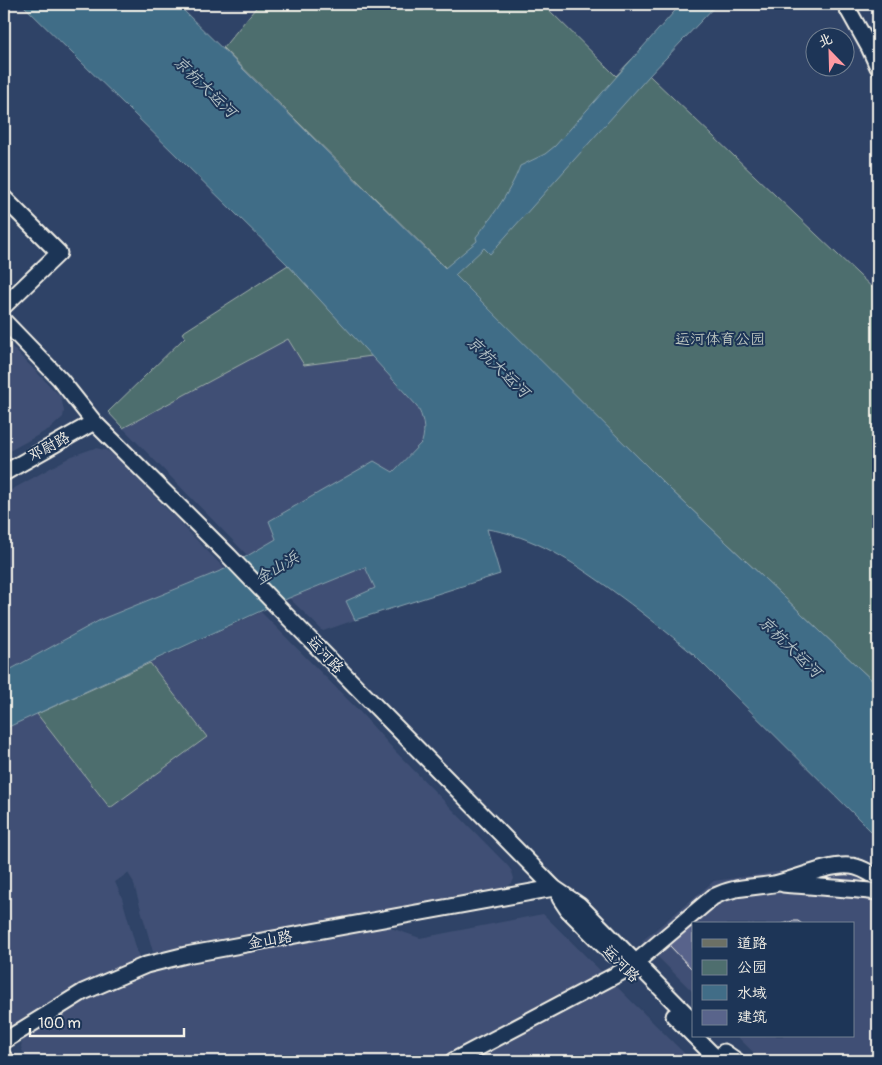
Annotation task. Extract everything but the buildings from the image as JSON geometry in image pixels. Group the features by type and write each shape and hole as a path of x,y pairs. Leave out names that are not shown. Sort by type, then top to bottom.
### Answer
{"street":[{"path":"845,4 878,64"},
{"path":"4,198 59,253 4,306"},
{"name":"运河路","path":"4,321 60,379 94,422 229,556 554,888 568,910 692,1020"},
{"name":"邓尉路","path":"4,473 94,422"},
{"path":"452,1061 630,966 713,896 723,891 773,884 838,866 852,866 878,878"},
{"path":"773,884 878,892"},
{"name":"金山路","path":"4,1041 84,992 146,964 186,955 554,888"},
{"name":"运河路","path":"630,966 692,1034"},
{"name":"运河路","path":"697,1038 725,1058"},
{"path":"710,1038 725,1058 737,1061"}],"shaded area":[{"path":"4,339 61,397 64,411 63,417 51,428 4,454"},
{"path":"288,339 304,365 372,356 417,406 423,420 422,442 393,472 269,521 276,539 248,556 123,428"},
{"path":"95,448 106,450 113,454 225,569 102,619 4,673 4,494 72,456"},
{"path":"365,567 375,588 346,601 355,620 323,631 289,598"},
{"path":"261,612 507,865 513,875 512,883 499,891 153,952 133,881 128,873 115,882 122,898 139,958 134,964 51,1004 4,1030 4,729 37,714 110,808 207,737 150,663"},
{"path":"850,858 860,860 878,870 878,1061 762,1061 739,1038 854,1038 854,922 692,922 692,991 642,941 714,881 797,869 828,860"},
{"path":"543,914 685,1054 671,1061 29,1061 21,1047 22,1041 28,1036 84,1002 120,984 158,970 388,927 420,938"}],"green space":[{"name":"运河体育公园","path":"259,4 543,4 616,76 632,59 878,293 878,686 671,490 223,48"},
{"path":"288,265 372,356 304,365 288,339 123,428 108,412 185,337 182,333"},
{"path":"150,663 207,737 110,808 37,714"}],"water":[{"path":"22,4 177,4 445,268 477,241 476,237 492,217 520,166 545,154 555,146 681,4 717,4 649,76 490,254 484,248 455,275 671,490 878,686 878,838 693,654 652,620 566,559 521,537 487,529 500,574 355,620 346,601 375,588 365,567 289,598 4,729 4,673 102,619 225,569 276,539 269,521 374,461 393,472 422,442 424,432 417,406 288,265"}],"water label":[{"name":"京杭大运河","path":"205,87"},
{"name":"京杭大运河","path":"498,367"},
{"name":"金山浜","path":"277,568"},
{"name":"京杭大运河","path":"790,647"}]}
